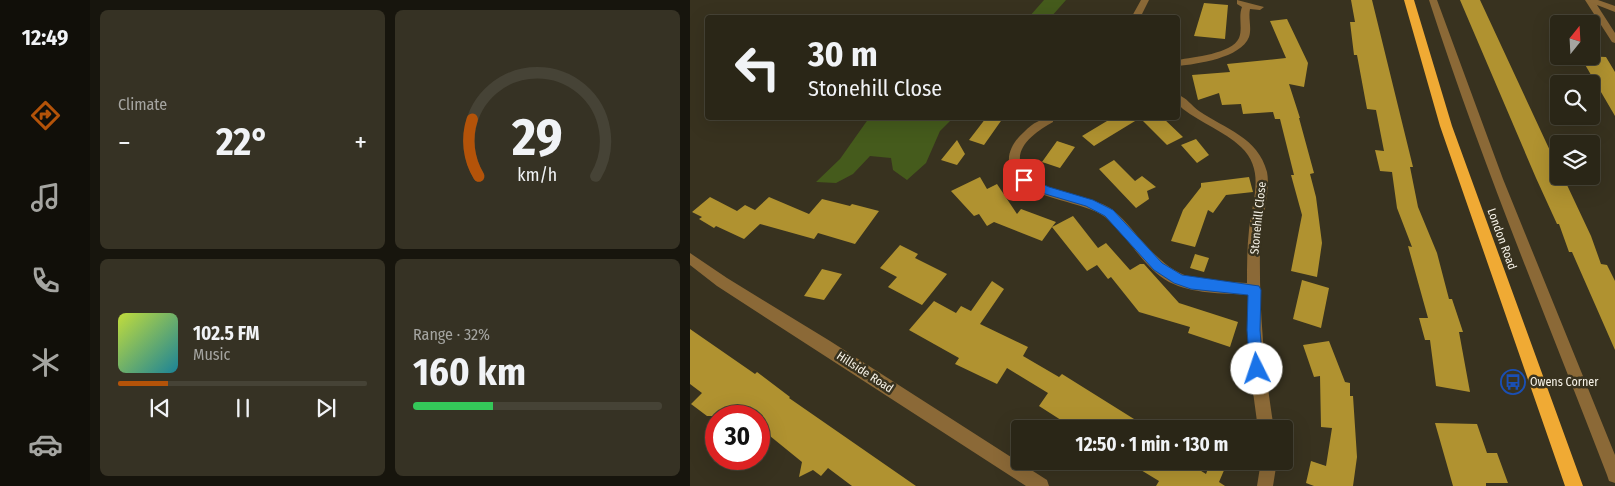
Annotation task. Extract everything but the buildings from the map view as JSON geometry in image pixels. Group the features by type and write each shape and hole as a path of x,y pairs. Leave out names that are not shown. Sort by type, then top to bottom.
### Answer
{"highway":[{"name":"London Road","path":"1409,0 1449,135 1574,486"}],"street":[{"path":"1137,15 1145,0"},
{"name":"London Road","path":"1433,0 1447,44 1499,181 1615,475"},
{"path":"1590,0 1615,9"},
{"path":"1590,0 1615,40"},
{"path":"1180,63 1221,54 1236,48 1244,36 1244,4 1260,7"},
{"name":"Stonehill Close","path":"1180,100 1193,112 1238,138 1247,146 1258,163 1264,182 1255,228 1254,330 1257,369 1265,420"},
{"path":"1046,120 1028,134 1016,151 1014,168 1017,174 1024,180 1046,190 1090,203 1109,213 1158,266 1178,280 1254,290"},
{"path":"1053,120 1061,124"},
{"name":"Hillside Road","path":"690,258 722,282 825,346 1041,486"},
{"path":"1265,486 1268,470"}],"green space":[{"path":"1044,0 1066,0 1053,15 1031,15"},
{"path":"868,120 951,120 940,131 926,163 907,180 893,170 891,158 870,156 853,174 836,183 816,182 840,159"}],"place":[{"name":"Owens Corner","path":"1513,382"}],"route":[{"path":"1024,180 1033,186 1100,207 1109,213 1158,266 1178,280 1254,290 1254,330 1257,369"}]}
